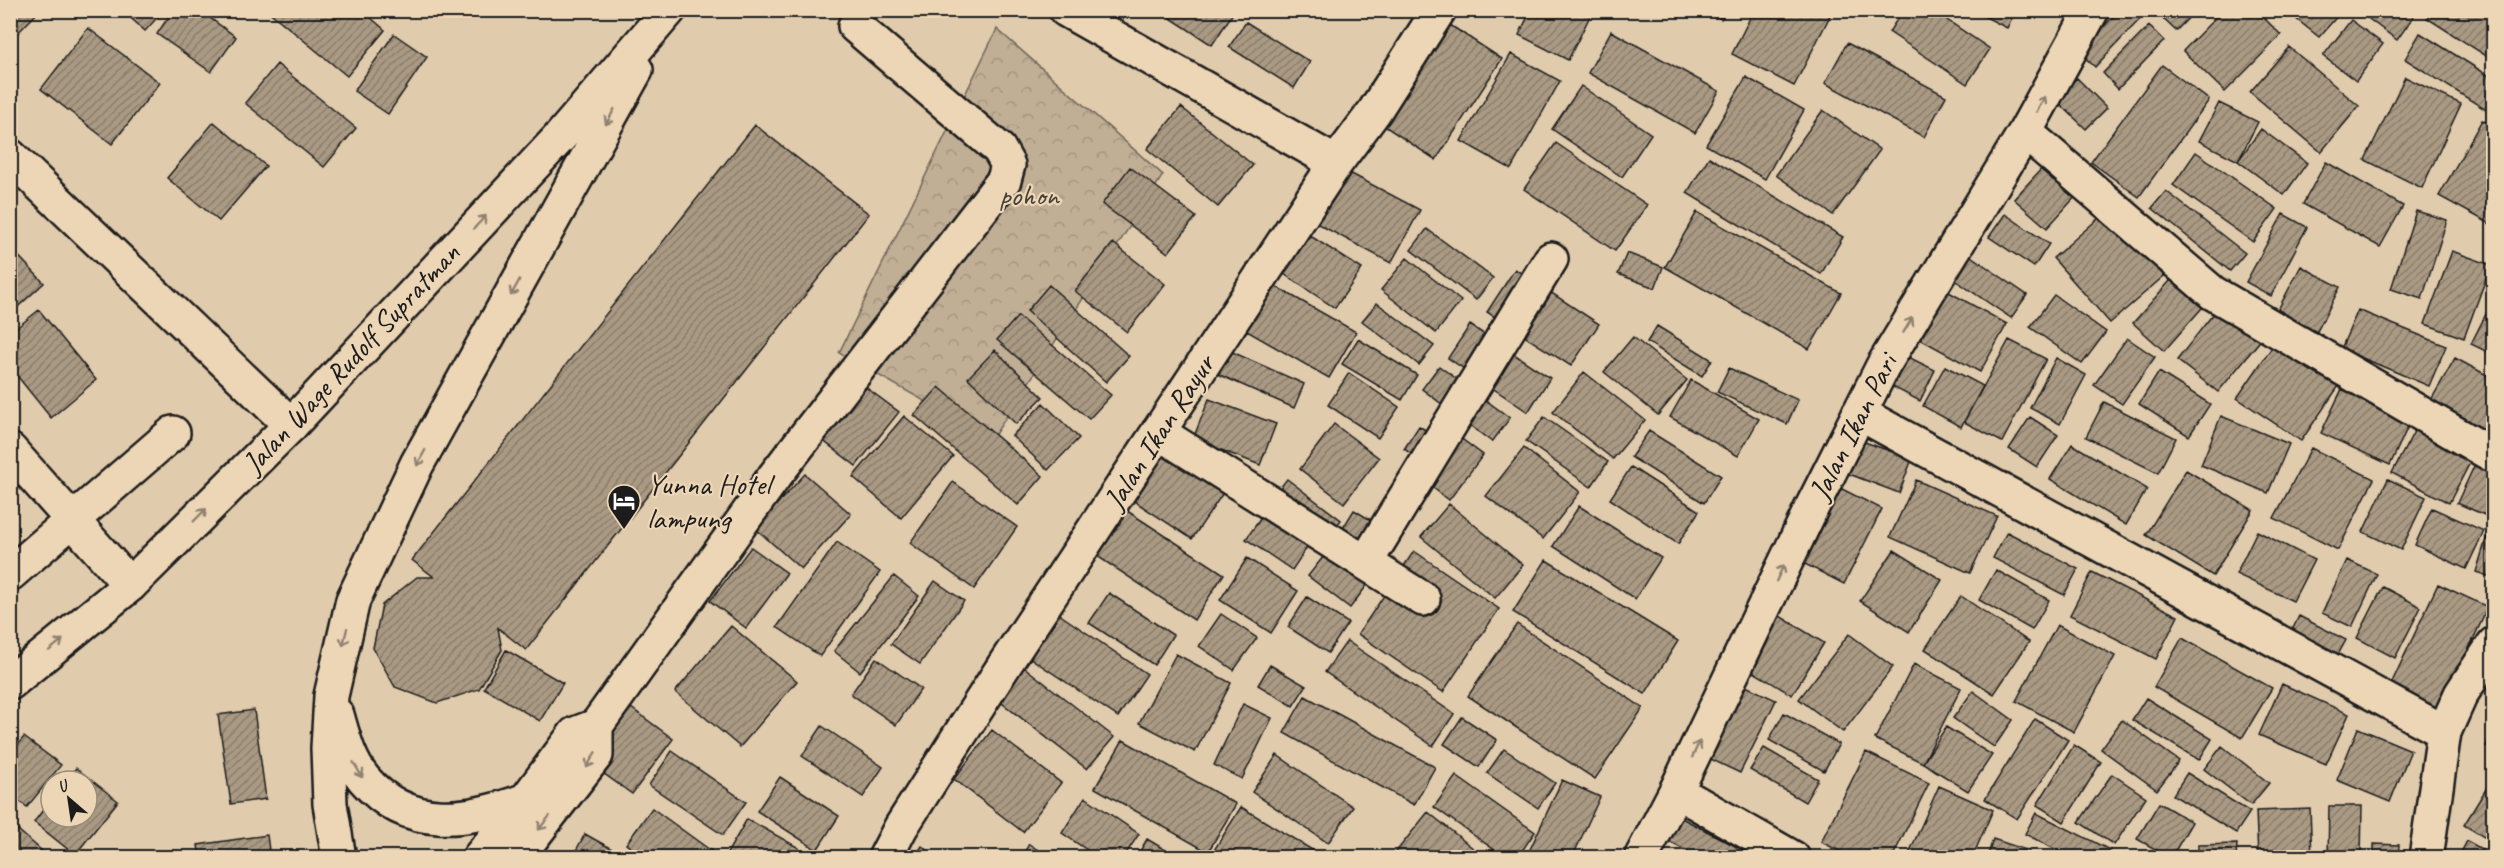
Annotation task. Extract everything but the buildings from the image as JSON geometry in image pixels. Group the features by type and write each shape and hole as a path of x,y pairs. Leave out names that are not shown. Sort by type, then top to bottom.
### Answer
{"street":[{"path":"1066,10 1336,163"},
{"name":"Jalan Ikan Rayur","path":"885,858 901,827 1005,664 1336,163 1374,112 1439,10"},
{"name":"Jalan Ikan Pari","path":"1641,858 1676,791 1883,366 2025,132 2092,10"},
{"name":"Jalan Wage Rudolf Supratman","path":"10,683 130,585 291,425 561,136 669,11"},
{"name":"Jalan Wage Rudolf Supratman","path":"339,858 330,804 327,748 331,696 353,600 417,464 669,11"},
{"path":"479,858 575,734 596,726 774,477 1004,180 1008,165 999,149 855,26"},
{"path":"2025,132 2213,294 2493,456"},
{"path":"10,156 291,425"},
{"path":"1366,562 1551,259"},
{"path":"1859,413 2444,732"},
{"path":"1158,432 1423,598"},
{"path":"10,574 173,433"},
{"path":"10,450 130,585"},
{"path":"2426,858 2444,732 2462,694 2493,644"},
{"path":"331,696 348,752 363,778 382,797 406,810 447,820 489,814 526,800"},
{"path":"516,858 596,755 596,726"},
{"path":"1676,791 1793,858"}],"green space":[{"name":"pohon","path":"997,29 1163,175 992,439 839,353"}],"place":[{"name":"Yunna Hotel lampung","path":"624,530"}]}
